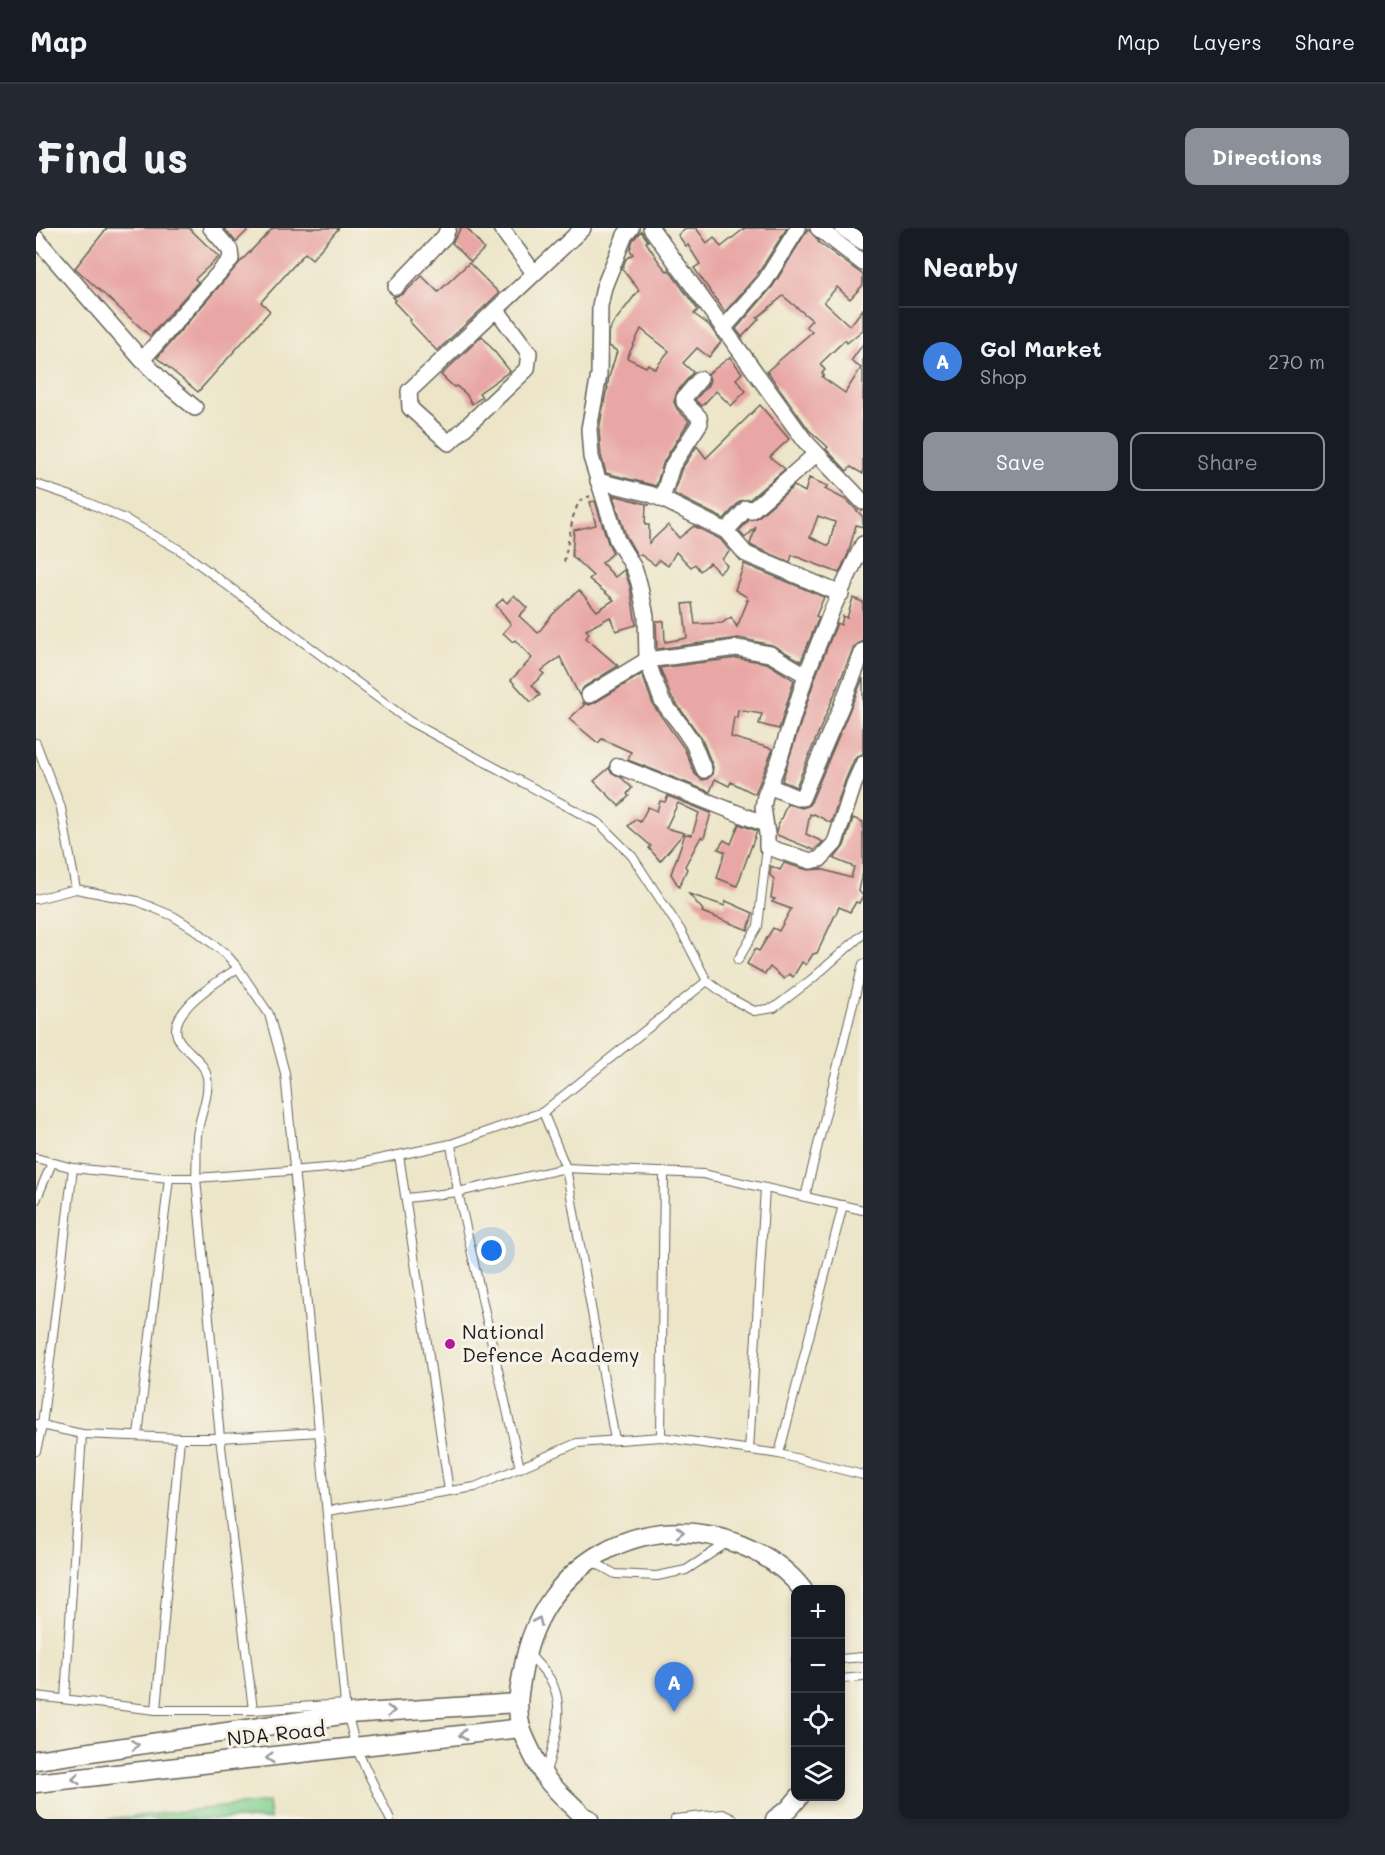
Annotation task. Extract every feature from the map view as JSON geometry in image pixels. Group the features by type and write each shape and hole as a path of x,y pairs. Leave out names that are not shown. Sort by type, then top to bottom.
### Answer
{"street":[{"path":"142,360 231,259 230,250 211,228"},
{"path":"396,287 445,236 448,228"},
{"path":"496,309 529,353 527,369 449,443 410,408 409,391 534,273 583,228"},
{"path":"631,228 625,236 604,287 600,306 599,375 589,429 591,458 617,540 634,568 639,583 646,616 647,660 662,701 693,743 704,770"},
{"path":"651,228 816,454 863,502"},
{"path":"723,329 765,281 798,228"},
{"path":"818,228 863,263"},
{"path":"843,228 863,242"},
{"path":"500,229 534,273"},
{"path":"36,238 142,360 195,408"},
{"path":"662,499 672,466 700,423 699,417 684,402 684,398 700,379"},
{"path":"726,531 747,508 751,511 816,454"},
{"path":"600,487 662,499 726,531 746,555 841,594"},
{"path":"863,544 806,675 769,786 763,807 767,834 766,847 811,861 820,860 835,843 854,784 863,764"},
{"path":"589,695 647,660 737,648 770,654 806,675"},
{"path":"769,786 802,798 863,651"},
{"path":"618,766 765,824"},
{"path":"589,1819 583,1816 545,1776 521,1728 518,1703 526,1651 540,1615 561,1584 591,1560 623,1541 659,1532 696,1532 731,1541 764,1555 792,1576 799,1585"},
{"name":"NDA Road","path":"36,1760 346,1709 518,1703"},
{"name":"NDA Road","path":"36,1783 521,1728"},
{"path":"775,1819 796,1801"}],"lane":[{"path":"36,484 80,498 180,550 409,721 600,824 632,856 681,931 707,981 729,998 754,1011 774,1008 812,979 863,934"},
{"path":"36,743 61,808 76,889"},
{"path":"738,960 758,926 766,847"},
{"path":"36,899 76,889 137,901 173,916 226,954 269,1014 285,1073 296,1171 346,1709 356,1748 390,1819"},
{"path":"806,1197 863,964"},
{"path":"238,968 198,996 180,1015 176,1032 180,1043 202,1065 207,1076 197,1136 196,1178 220,1438 254,1710"},
{"path":"36,1158 73,1168 170,1178 196,1178 341,1167 451,1144 543,1112 707,981"},
{"path":"543,1112 566,1168 615,1440"},
{"path":"451,1144 458,1192 520,1468"},
{"path":"399,1155 449,1491"},
{"path":"36,1200 52,1163"},
{"path":"36,1451 73,1168"},
{"path":"406,1198 458,1192 566,1168 703,1174 863,1210"},
{"path":"661,1437 664,1172"},
{"path":"138,1435 170,1178"},
{"path":"749,1450 765,1188"},
{"path":"779,1454 843,1205"},
{"path":"39,1425 82,1434 180,1438 320,1432"},
{"path":"64,1698 82,1434"},
{"path":"327,1511 475,1487 577,1443 615,1440 661,1437 779,1454 863,1475"},
{"path":"156,1710 180,1438"},
{"path":"591,1560 615,1574 657,1576 686,1570 731,1541"},
{"path":"526,1651 551,1681 558,1706 557,1732 545,1776"},
{"path":"845,1659 863,1657"},
{"path":"845,1679 863,1677"},
{"path":"36,1696 156,1710 346,1709"},
{"path":"675,1819 723,1814 733,1819"}],"path":[{"path":"564,562 573,517 579,501 600,487"}],"green space":[{"path":"268,1802 270,1819 108,1819"}],"building":[{"path":"107,228 189,228 219,257 195,279 198,282 150,336 75,268"},
{"path":"224,228 250,228 236,242"},
{"path":"273,228 339,228 312,259 305,253 261,302 270,311 198,392 157,358 241,261"},
{"path":"461,228 467,228 484,249 471,262 452,243"},
{"path":"687,228 696,228 707,243 714,237 721,247 745,228 787,228 757,275 725,312 694,268 700,264 688,245 686,246 678,235"},
{"path":"808,229 818,242 863,275 863,285 850,299 837,287 824,302 850,326 863,309 863,330 847,343 845,340 820,364 825,370 822,377 845,393 861,368 851,361 863,344 863,474 851,467 847,471 826,449 828,447 809,430 767,371 812,332 806,326 812,320 783,296 757,318 759,319 742,337 736,329 773,286"},
{"path":"641,231 659,262 667,271 669,270 698,310 694,314 709,325 721,342 709,357 697,348 683,363 693,372 677,392 674,402 677,409 689,421 664,461 656,486 606,473 601,455 599,430 609,377 617,351 609,346 609,333 612,325 639,290 622,269 626,259 633,254 630,250 633,240","holes":["641,329 669,351 655,369 648,364 646,367 627,358"]},
{"path":"469,263 499,293 437,351 409,321 411,320 394,302 396,300 393,297 403,294 422,276 438,292"},
{"path":"482,336 510,371 479,393 482,397 472,404 466,394 441,375"},
{"path":"730,357 742,373 736,379 746,391 731,406 716,391 702,406 695,400 708,385 710,380 708,374"},
{"path":"760,405 789,439 770,457 785,469 750,499 740,501 724,519 674,494 681,470 697,446 706,458"},
{"path":"809,478 828,486 825,489 848,501 863,517 863,527 856,525 848,554 839,573 792,555 790,562 752,546 750,544 756,527 745,538 739,531 749,520 757,518 794,486 805,492","holes":["818,516 835,522 829,546 810,537"]},
{"path":"613,495 650,505 646,505 645,525 649,525 649,543 668,525 679,538 694,526 720,539 730,551 722,559 727,566 719,573 710,563 700,571 695,564 691,567 676,552 668,566 659,560 655,565 641,555 637,555 626,536"},
{"path":"595,501 613,553 602,563 615,577 624,570 630,586 636,625 616,631 610,617 586,630 589,633 586,638 618,666 584,687 579,695 560,657 541,671 544,674 532,685 540,695 531,702 511,680 532,658 515,640 513,642 503,633 511,624 496,605 503,599 507,603 514,595 527,608 519,616 538,633 553,614 579,590 597,611 614,600 589,579 593,576 572,556 574,530 596,525 590,502"},
{"path":"744,564 824,597 816,616 819,617 801,661 772,645 738,638 657,649 656,621 664,621 665,642 687,638 683,604 692,603 695,624 722,623 731,617 737,627 748,600 735,590"},
{"path":"853,598 863,602 863,640 854,647 796,787 782,781 815,678 837,623 841,625 843,616 847,618"},
{"path":"737,658 767,663 794,680 779,729 759,724 762,714 738,710 737,718 734,717 731,737 773,749 755,794 731,782 729,786 715,779 710,792 628,760 631,752 602,739 598,743 569,719 584,705 583,703 589,705 594,703 642,674 653,705 684,748 695,774 702,780 707,779 712,775 713,767 702,739 671,696 660,668"},
{"path":"863,678 863,754 854,760 831,823 810,814 806,834 823,842 814,850 777,835 776,831 787,804 802,808 811,802"},
{"path":"609,768 632,788 627,794 629,796 619,806 594,781"},
{"path":"668,796 711,813 704,838 701,837 685,866 687,869 679,887 671,874 685,834 692,835 699,813 678,803 666,828 684,833 660,861 649,848 651,846 628,826 636,819 640,822 648,807 657,811 660,801 665,802"},
{"path":"853,818 863,822 863,872 859,891 863,896 859,903 856,902 850,912 839,907 817,953 813,954 806,965 802,962 793,977 789,974 784,979 770,967 765,974 747,964 755,949 759,951 773,928 779,931 791,909 772,902 775,899 771,898 774,879 770,875 771,866 780,870 784,863 808,870 821,869 851,878 854,867 834,859 844,846"},
{"path":"739,824 757,831 737,886 717,878 725,852 718,849 724,840 731,844"},
{"path":"689,894 725,906 726,901 753,913 748,930 702,912 703,910"}],"place":[{"name":"National Defence Academy","path":"450,1344"},
{"name":"Gol Market","path":"674,1712"}]}
